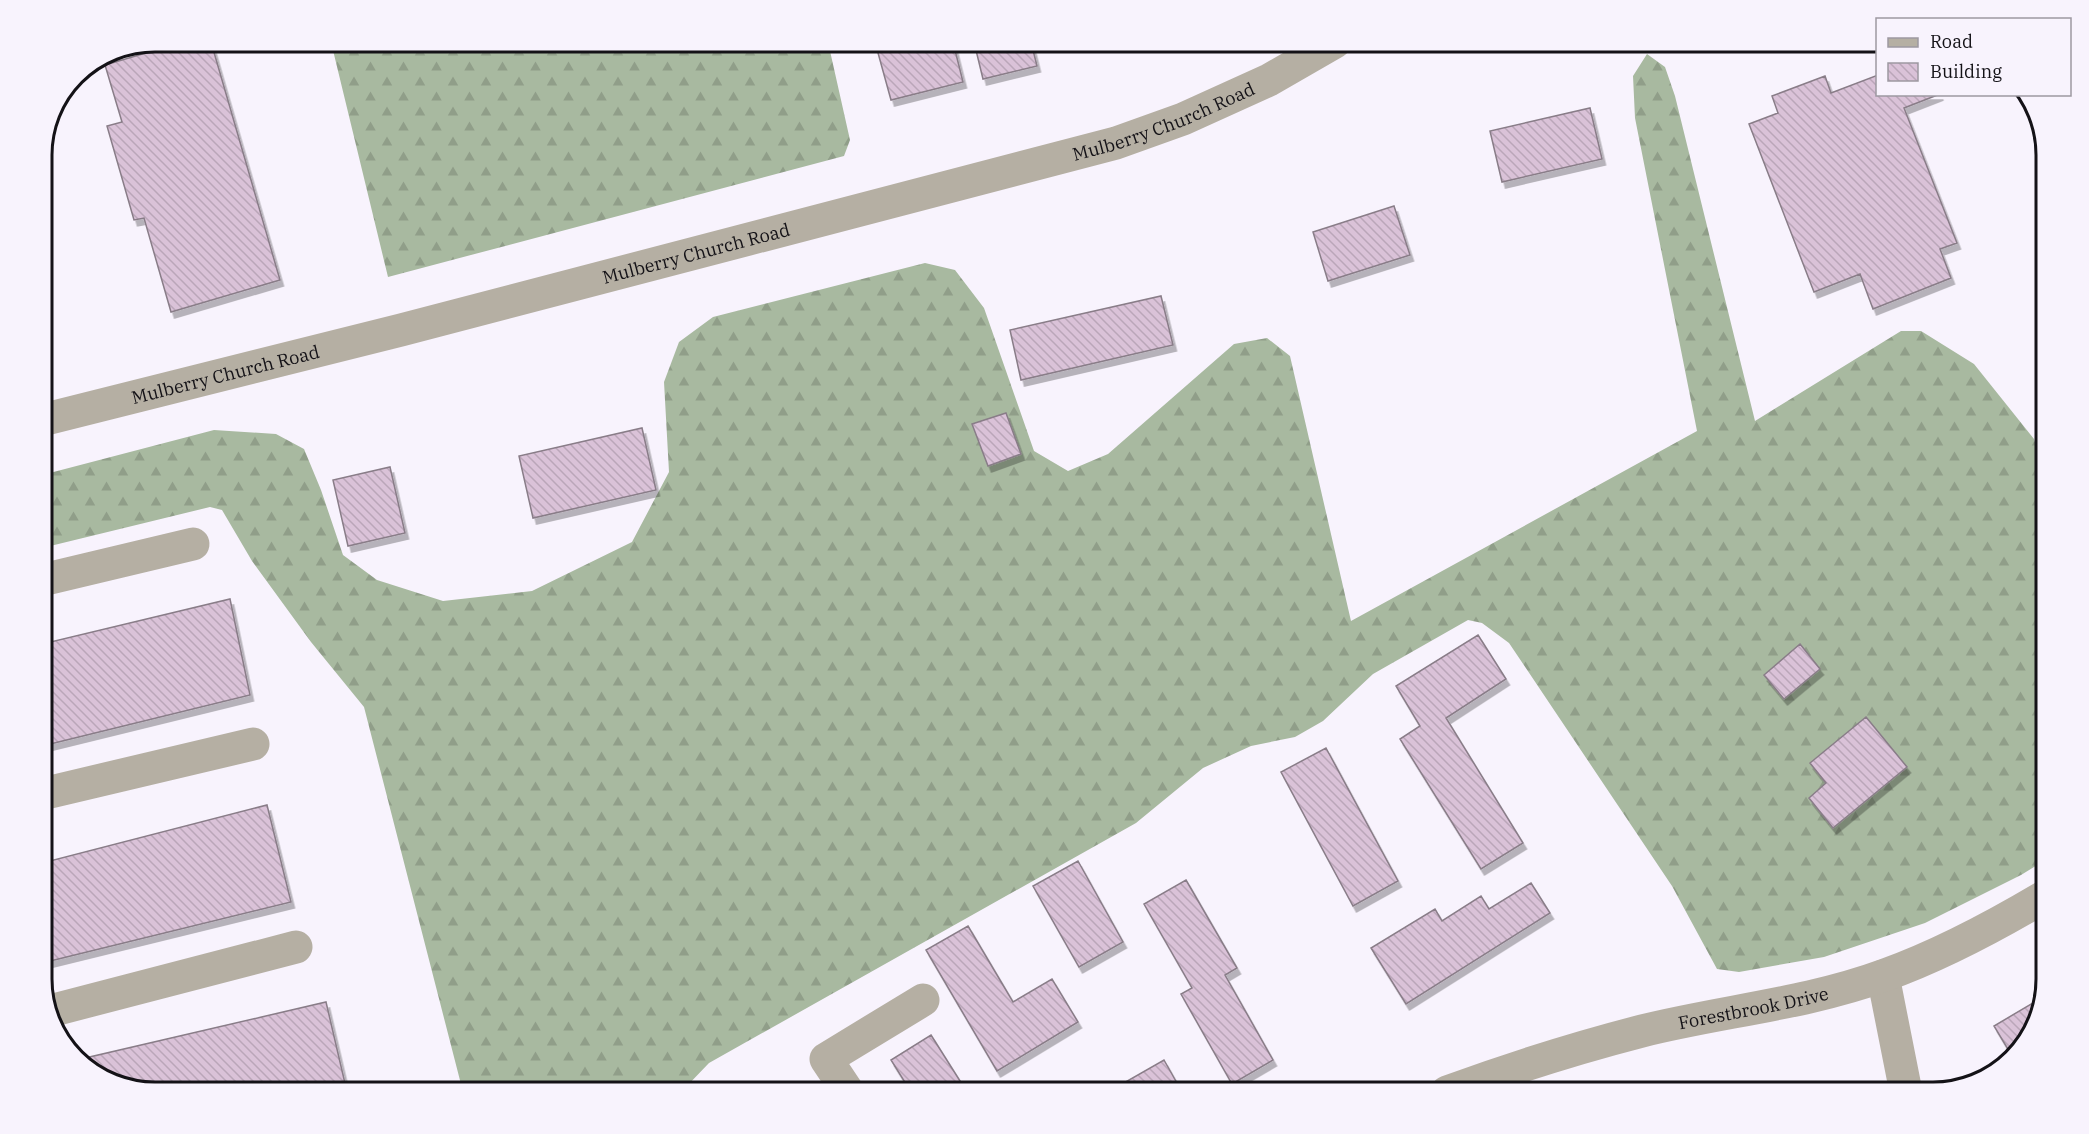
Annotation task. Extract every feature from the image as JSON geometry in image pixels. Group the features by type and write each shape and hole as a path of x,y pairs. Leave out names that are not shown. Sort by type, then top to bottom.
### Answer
{"street":[{"name":"Mulberry Church Road","path":"53,417 401,330 1116,143 1215,105 1269,80 1318,52"},
{"path":"53,577 193,544"},
{"path":"53,791 253,744"},
{"name":"Forestbrook Drive","path":"1476,1082 1641,1031 1799,1000 1883,976 1926,959 2036,901"},
{"path":"57,1009 296,947"},
{"path":"1883,976 1904,1082"},
{"path":"841,1082 826,1059 923,1000"}],"green space":[{"path":"333,52 830,52 850,140 844,156 388,277"},
{"path":"1647,54 1665,67 1675,96 1755,421 1901,331 1921,331 1974,364 2034,439 2036,446 2036,866 1925,923 1824,957 1739,972 1717,969 1672,886 1509,643 1482,623 1468,620 1373,674 1323,721 1295,737 1251,746 1203,768 1136,823 709,1063 691,1082 460,1082 364,707 311,642 252,561 222,510 210,507 53,545 53,472 214,430 276,434 304,449 343,555 377,580 443,601 532,591 632,542 669,472 664,382 679,342 713,317 925,263 955,270 984,308 1034,451 1068,471 1108,454 1234,344 1267,338 1290,356 1351,621 1697,431 1635,118 1633,76"}],"building":[{"path":"214,52 280,280 171,312 144,218 134,220 107,126 122,122 105,65 146,53"},
{"path":"878,52 956,52 963,82 891,100"},
{"path":"976,52 1034,52 1037,66 983,79"},
{"path":"1825,76 1831,93 1876,76 1876,96 1935,96 1904,108 1957,243 1940,249 1951,278 1873,309 1860,274 1814,292 1749,124 1778,113 1772,96"},
{"path":"1590,108 1602,159 1502,182 1490,131"},
{"path":"1394,206 1410,255 1328,281 1313,232"},
{"path":"1161,296 1173,345 1021,380 1010,330"},
{"path":"1006,413 1021,454 988,466 972,424"},
{"path":"642,428 656,490 533,518 519,456"},
{"path":"390,467 405,533 348,546 333,480"},
{"path":"230,599 250,695 53,743 53,641"},
{"path":"230,599 250,695 53,743 53,641"},
{"path":"1478,635 1506,679 1446,718 1523,843 1481,869 1400,739 1420,726 1396,686"},
{"path":"1800,644 1820,669 1784,699 1764,675"},
{"path":"1866,717 1907,767 1833,828 1809,798 1826,783 1810,763"},
{"path":"1326,748 1398,881 1353,906 1281,772"},
{"path":"267,805 291,902 53,960 53,860"},
{"path":"267,805 291,902 53,960 53,860"},
{"path":"1078,861 1123,942 1079,967 1033,886"},
{"path":"1186,880 1237,968 1225,975 1273,1060 1235,1082 1231,1082 1181,994 1192,988 1144,904"},
{"path":"1531,883 1550,913 1406,1004 1371,948 1435,909 1442,921 1481,896 1489,909"},
{"path":"968,926 1013,1002 1052,979 1078,1022 997,1071 926,950"},
{"path":"326,1002 345,1082 155,1082 122,1076 89,1057"},
{"path":"326,1002 345,1082 155,1082 122,1076 89,1057"},
{"path":"2034,1002 2026,1024 2008,1049 1994,1026"},
{"path":"931,1035 961,1082 905,1082 891,1060"},
{"path":"1164,1060 1176,1082 1126,1082"}]}
